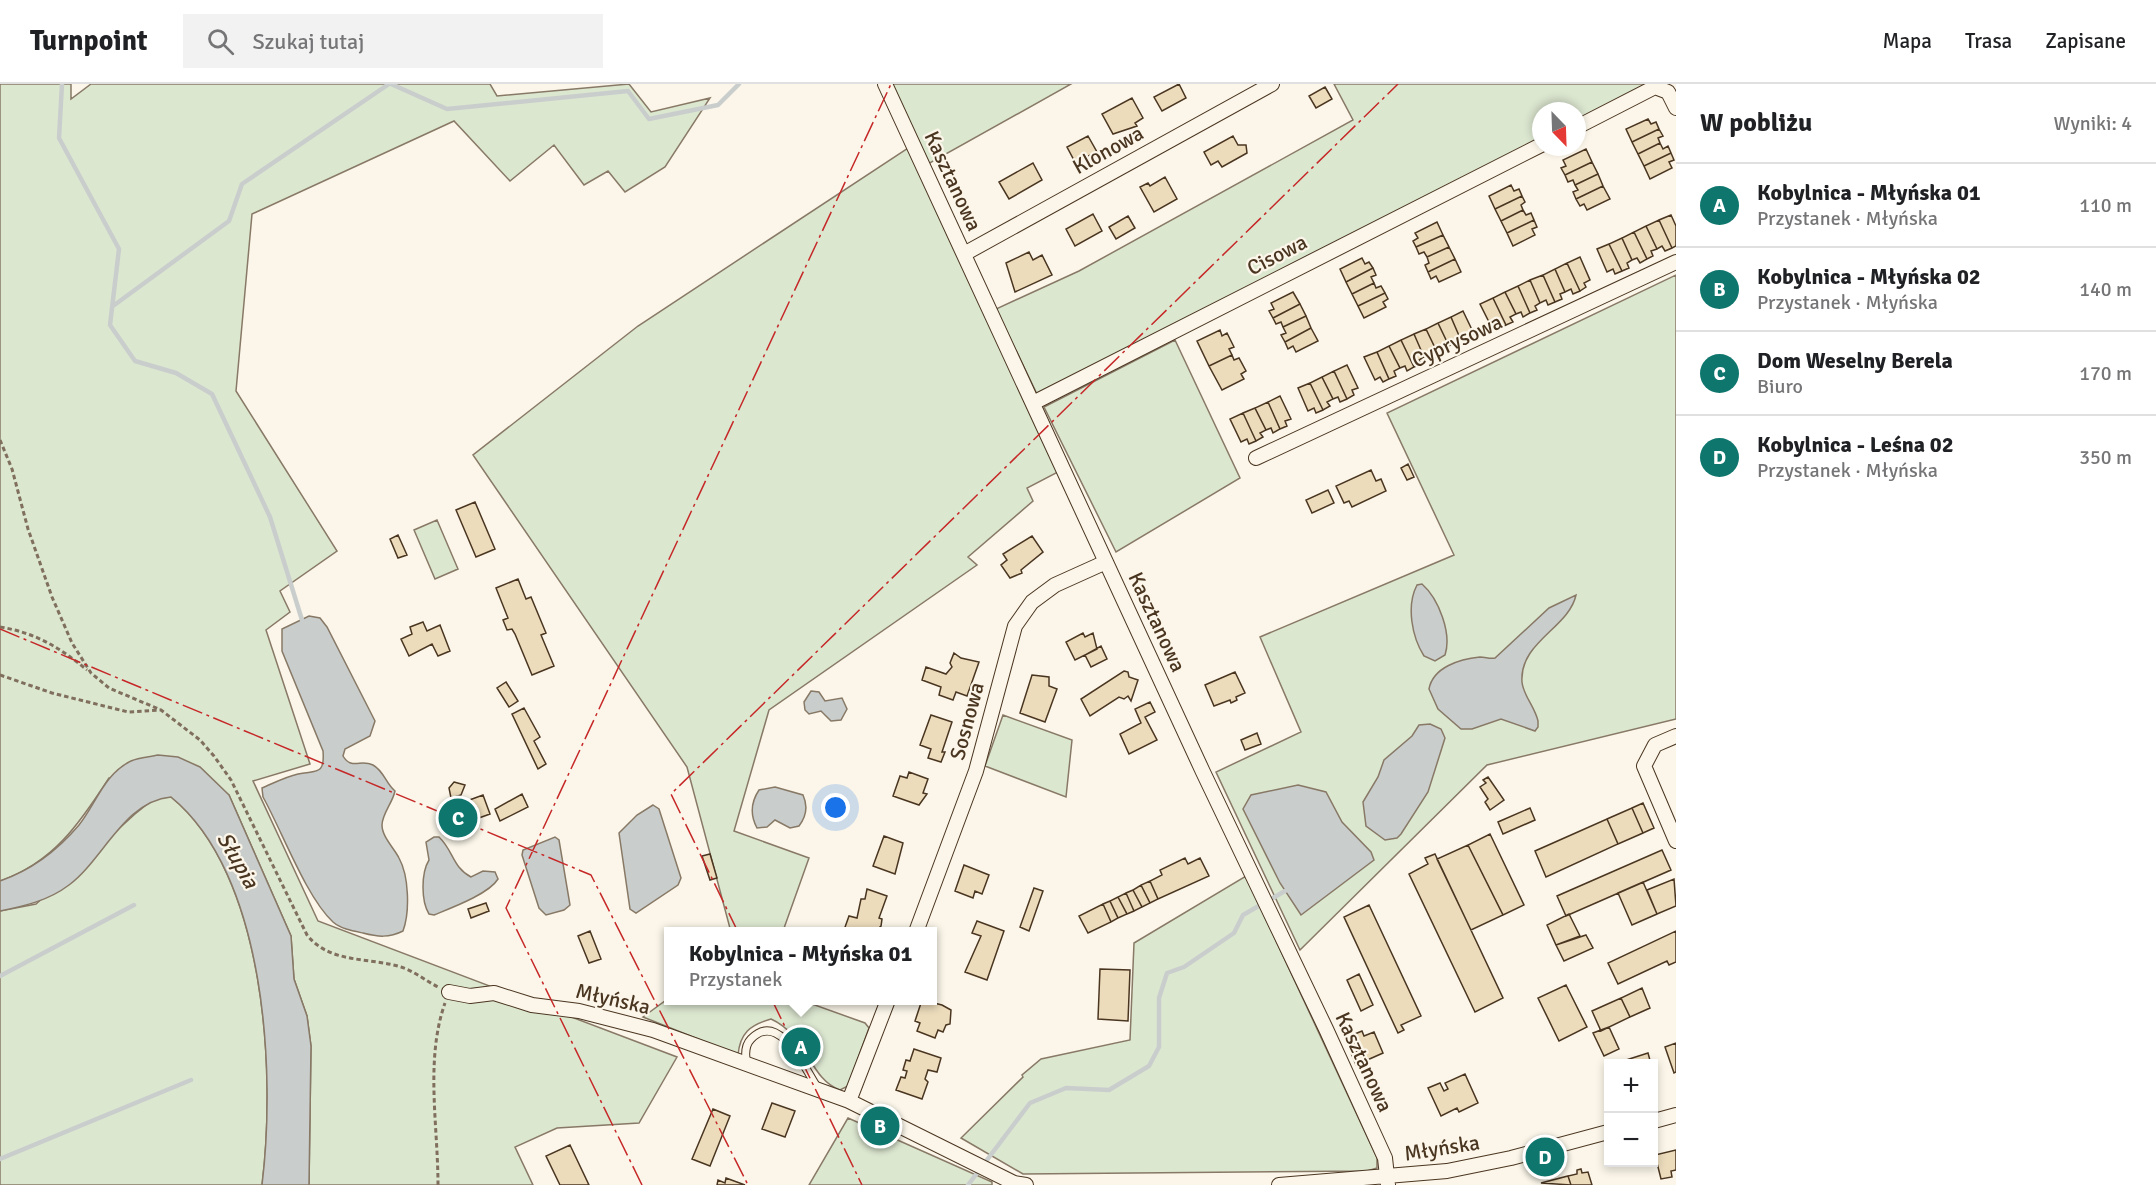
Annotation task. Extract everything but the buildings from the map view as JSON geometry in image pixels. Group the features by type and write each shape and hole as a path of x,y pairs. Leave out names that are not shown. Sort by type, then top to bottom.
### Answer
{"street":[{"name":"Kasztanowa","path":"885,84 1203,772 1385,1158 1387,1181"},
{"name":"Klonowa","path":"964,254 1272,84"},
{"path":"1586,122 1655,87 1668,92 1676,108"},
{"name":"Cisowa","path":"1033,403 1532,150"},
{"name":"Cyprysowa","path":"1256,458 1676,262"},
{"name":"Sosnowa","path":"918,927 976,771 1015,626 1032,602 1055,585 1106,562"},
{"path":"1676,736 1655,745 1644,766 1676,841"},
{"name":"Młyńska","path":"449,992 470,996 494,993 532,1005 589,1013 653,1030 849,1101 1014,1183 1026,1185"},
{"path":"849,1101 886,1005"},
{"path":"1658,1120 1676,1115"},
{"name":"Młyńska","path":"1279,1185 1387,1181 1511,1158 1604,1133"}],"lane":[{"path":"747,1065 744,1054 748,1041 758,1032 772,1029 781,1034 819,1089"}],"path":[{"path":"0,440 12,469 28,529 52,597 72,643 91,673"},
{"path":"0,627 16,630 57,645 109,688 161,710 200,740 231,780 307,935 317,946 337,955 404,967 449,992 437,1025 434,1077 438,1185"},
{"path":"0,675 52,693 128,712 161,710"}],"green space":[{"path":"0,84 71,84 71,99 91,84 490,84 497,96 629,84 651,112 710,98 665,167 625,192 608,171 584,185 554,145 510,181 454,121 252,214 236,391 337,551 280,591 290,612 266,630 310,764 253,781 318,921 677,1057 639,1123 557,1128 515,1147 533,1185 309,1185 311,1046 307,1016 294,979 291,936 229,795 109,778 64,840 35,864 0,881"},
{"path":"892,84 1071,84 928,164"},
{"path":"1334,84 1652,84 1586,117 1586,102 1532,102 1532,144 1037,394 996,309 1079,271 1353,120"},
{"path":"908,148 1058,472 1027,488 1033,501 968,557 977,565 769,710 734,831 809,858 784,927 730,927 687,767 473,455 638,326"},
{"path":"1676,275 1676,719 1487,765 1300,950 1216,772 1301,732 1260,637 1454,555 1387,413"},
{"path":"1175,340 1240,478 1116,552 1044,407"},
{"path":"437,520 458,569 435,579 414,530"},
{"path":"1003,715 1072,740 1066,797 985,766"},
{"path":"171,797 203,831 227,875 245,924 257,978 264,1033 267,1088 262,1185 0,1185 0,911 36,904 155,798"},
{"path":"1246,876 1377,1158 1377,1168 1367,1171 1023,1174 961,1138 1023,1077 1022,1075 1041,1059 1130,1040 1134,943"},
{"path":"664,1002 664,1005 815,1005 865,1023 869,1028 848,1086 840,1090 830,1085 822,1077 793,1035 771,1019 747,1031 741,1041 738,1055 643,1017"},
{"path":"848,1118 992,1182 992,1185 809,1185"}],"water":[{"path":"1422,584 1439,608 1447,637 1445,655 1435,661 1424,656 1416,640 1412,621 1414,593 1417,585"},
{"path":"1576,595 1572,607 1536,646 1528,656 1523,668 1523,687 1538,721 1535,731 1501,719 1472,729 1461,729 1438,709 1429,689 1436,675 1442,670 1464,660 1480,657 1495,658 1549,608"},
{"path":"309,616 320,618 327,627 375,721 370,736 345,749 343,756 349,762 373,765 395,791 382,825 386,838 397,854 405,874 407,904 403,931 393,935 368,934 343,928 333,922 313,897 263,797 262,788 293,775 314,772 322,765 323,751 282,651 282,629"},
{"path":"811,691 819,692 825,701 842,698 847,709 841,720 831,721 821,711 809,714 805,710 804,702"},
{"path":"1430,724 1441,729 1445,738 1428,792 1401,834 1397,838 1385,840 1366,826 1363,802 1378,777 1384,760 1412,736 1419,725"},
{"name":"Słupia","path":"158,755 178,757 200,767 229,795 291,936 294,979 307,1016 311,1046 309,1185 262,1185 267,1088 264,1033 257,978 245,924 227,874 203,831 171,797 155,801 140,809 127,820 81,874 61,891 36,902 0,911 0,881 12,877 43,859 62,843 85,817 107,781 122,767 134,760"},
{"path":"1298,785 1326,792 1342,822 1371,852 1374,860 1301,915 1280,883 1243,809 1251,795"},
{"path":"775,787 803,795 806,811 799,826 790,828 775,820 767,827 757,828 752,813 756,795 759,790"},
{"path":"653,805 659,809 681,878 678,885 636,913 630,909 619,833 637,815"},
{"path":"439,837 444,842 460,869 471,877 483,871 495,872 498,879 487,890 434,915 429,914 426,908 423,887 424,872 429,860 426,842"},
{"path":"555,837 559,840 570,905 564,910 546,915 539,908 522,855 523,850"}],"waterway":[{"path":"62,84 59,138 119,249 110,325 135,361 176,373 212,394 270,517 302,620"},
{"path":"113,306 229,221 242,184 389,84"},
{"path":"391,84 447,109 628,91 649,119 718,105 739,84"},
{"path":"968,1185 1030,1103 1066,1088 1109,1090 1149,1066 1159,1047 1159,998 1167,973 1184,967 1234,933 1243,915 1285,891"},
{"path":"0,976 134,905"},
{"path":"0,1159 191,1080"}],"power":[{"path":"642,1185 506,908 891,84"},
{"path":"736,927 671,794 1398,84"},
{"path":"0,629 591,875 748,1185"},
{"path":"774,1005 862,1185"}],"place":[{"name":"Dom Weselny Berela","path":"458,818"},
{"name":"Kobylnica - Młyńska 01","path":"801,1047"},
{"name":"Kobylnica - Młyńska 02","path":"880,1126"},
{"name":"Kobylnica - Leśna 02","path":"1545,1157"}]}
